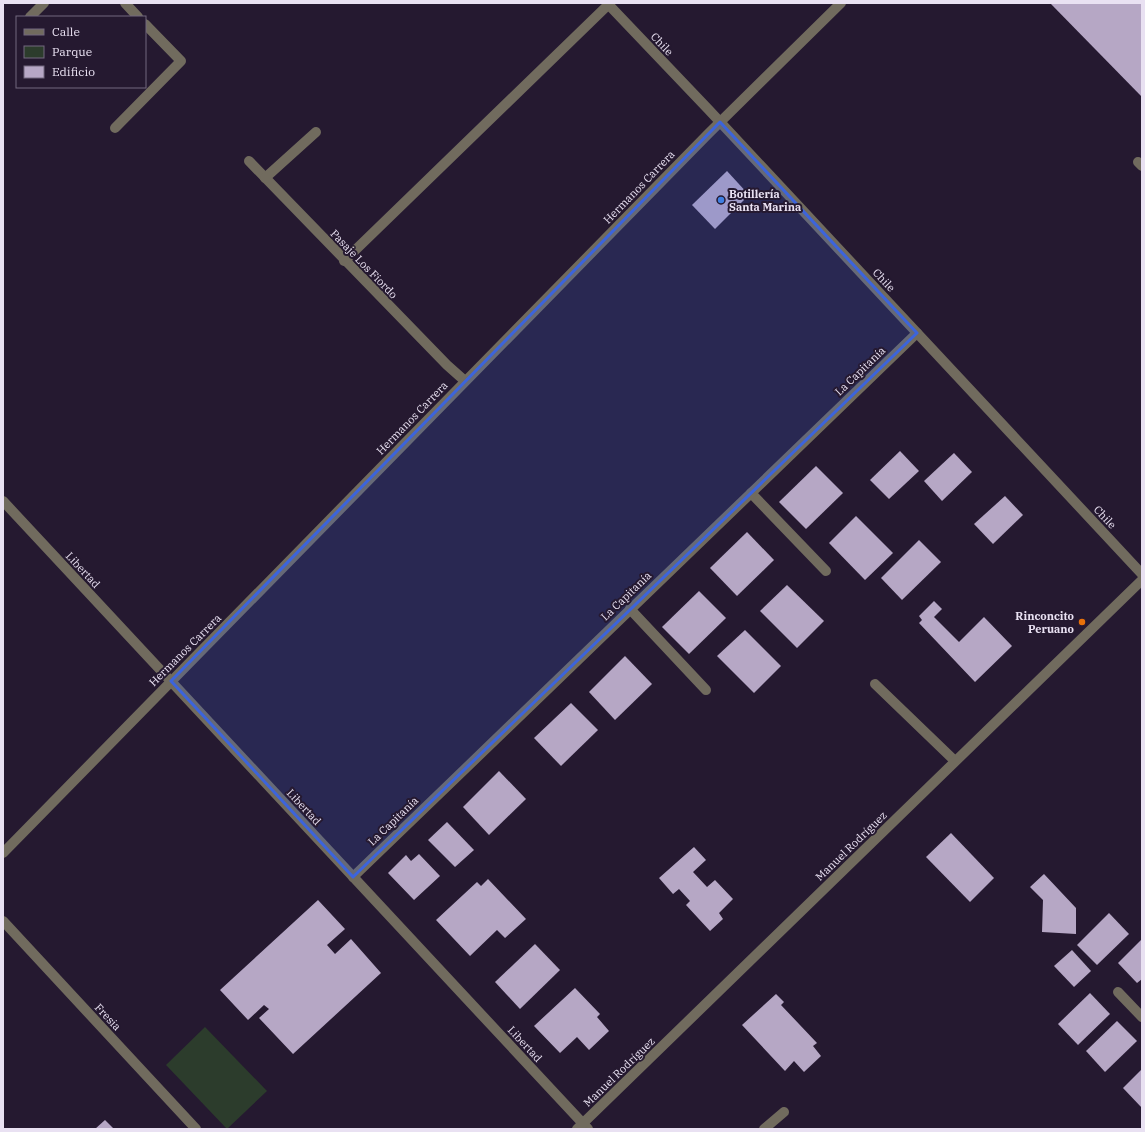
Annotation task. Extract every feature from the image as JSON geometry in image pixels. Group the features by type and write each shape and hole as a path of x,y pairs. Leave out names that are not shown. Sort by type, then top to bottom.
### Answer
{"street":[{"path":"31,16 44,3"},
{"path":"125,3 137,16"},
{"name":"Hermanos Carrera","path":"3,853 720,122 841,3"},
{"path":"344,261 608,4"},
{"name":"Chile","path":"608,4 1142,574"},
{"path":"115,128 181,61 146,25"},
{"path":"265,178 316,132"},
{"name":"Pasaje Los Fiordo","path":"249,161 446,366 465,381"},
{"name":"La Capitanía","path":"353,877 917,333"},
{"path":"751,493 826,571"},
{"name":"Libertad","path":"3,502 353,877 582,1127"},
{"name":"Manuel Rodríguez","path":"582,1127 1142,580"},
{"path":"630,609 706,690"},
{"path":"875,684 955,761"},
{"name":"Fresia","path":"3,921 196,1129"},
{"path":"1118,992 1142,1017"},
{"path":"764,1129 784,1112"}],"highlighted area":[{"path":"720,122 917,333 353,877 171,681"}],"green space":[{"path":"205,1027 267,1091 227,1129 166,1065"}],"building":[{"path":"1050,3 1142,3 1142,97"},
{"name":"Botillería Santa Marina","path":"727,171 749,195 715,229 692,205"},
{"path":"900,451 919,471 889,499 870,480"},
{"path":"954,453 972,472 942,501 924,481"},
{"path":"816,466 843,493 806,529 779,502"},
{"path":"1005,496 1023,515 993,544 974,524"},
{"path":"856,516 893,553 865,580 829,543"},
{"path":"747,532 774,560 737,596 710,568"},
{"path":"919,540 941,562 902,600 881,578"},
{"path":"787,585 824,621 797,648 760,611"},
{"path":"699,591 726,618 689,654 662,627"},
{"path":"934,601 942,609 934,617 959,642 984,617 1012,646 975,682 919,623 922,620 919,616"},
{"path":"745,630 781,666 754,693 717,656"},
{"path":"625,656 652,684 615,720 589,692"},
{"path":"571,703 598,730 561,766 534,738"},
{"path":"499,771 526,799 489,835 463,807"},
{"path":"447,822 474,850 455,867 428,840"},
{"path":"951,833 994,878 970,902 926,857"},
{"path":"694,847 706,860 693,872 707,887 715,880 733,899 719,913 723,919 710,931 686,905 690,901 679,889 673,894 659,878"},
{"path":"419,854 440,876 414,900 388,873 406,855 411,861"},
{"path":"1044,874 1076,908 1076,934 1042,932 1043,900 1030,887"},
{"path":"488,879 526,919 505,938 497,930 470,956 436,920 477,882 481,886"},
{"path":"318,900 345,929 327,945 335,954 351,939 381,973 293,1054 259,1018 269,1009 264,1005 248,1020 220,990"},
{"path":"1109,913 1129,934 1097,965 1077,945"},
{"path":"1142,939 1142,979 1137,983 1118,963"},
{"path":"535,944 560,970 520,1009 495,982"},
{"path":"1072,950 1091,971 1074,987 1054,966"},
{"path":"575,988 600,1014 597,1017 609,1031 589,1050 577,1037 560,1053 534,1026"},
{"path":"1090,993 1110,1014 1078,1045 1058,1024"},
{"path":"776,994 784,1002 781,1005 817,1043 813,1046 821,1056 804,1072 794,1061 785,1071 742,1025"},
{"path":"1117,1021 1137,1041 1105,1072 1086,1051"},
{"path":"1142,1069 1142,1108 1123,1088"},
{"path":"105,1120 114,1129 95,1129"}],"place":[{"name":"Botillería Santa Marina","path":"721,200"},
{"name":"Rinconcito Peruano","path":"1082,622"}]}
